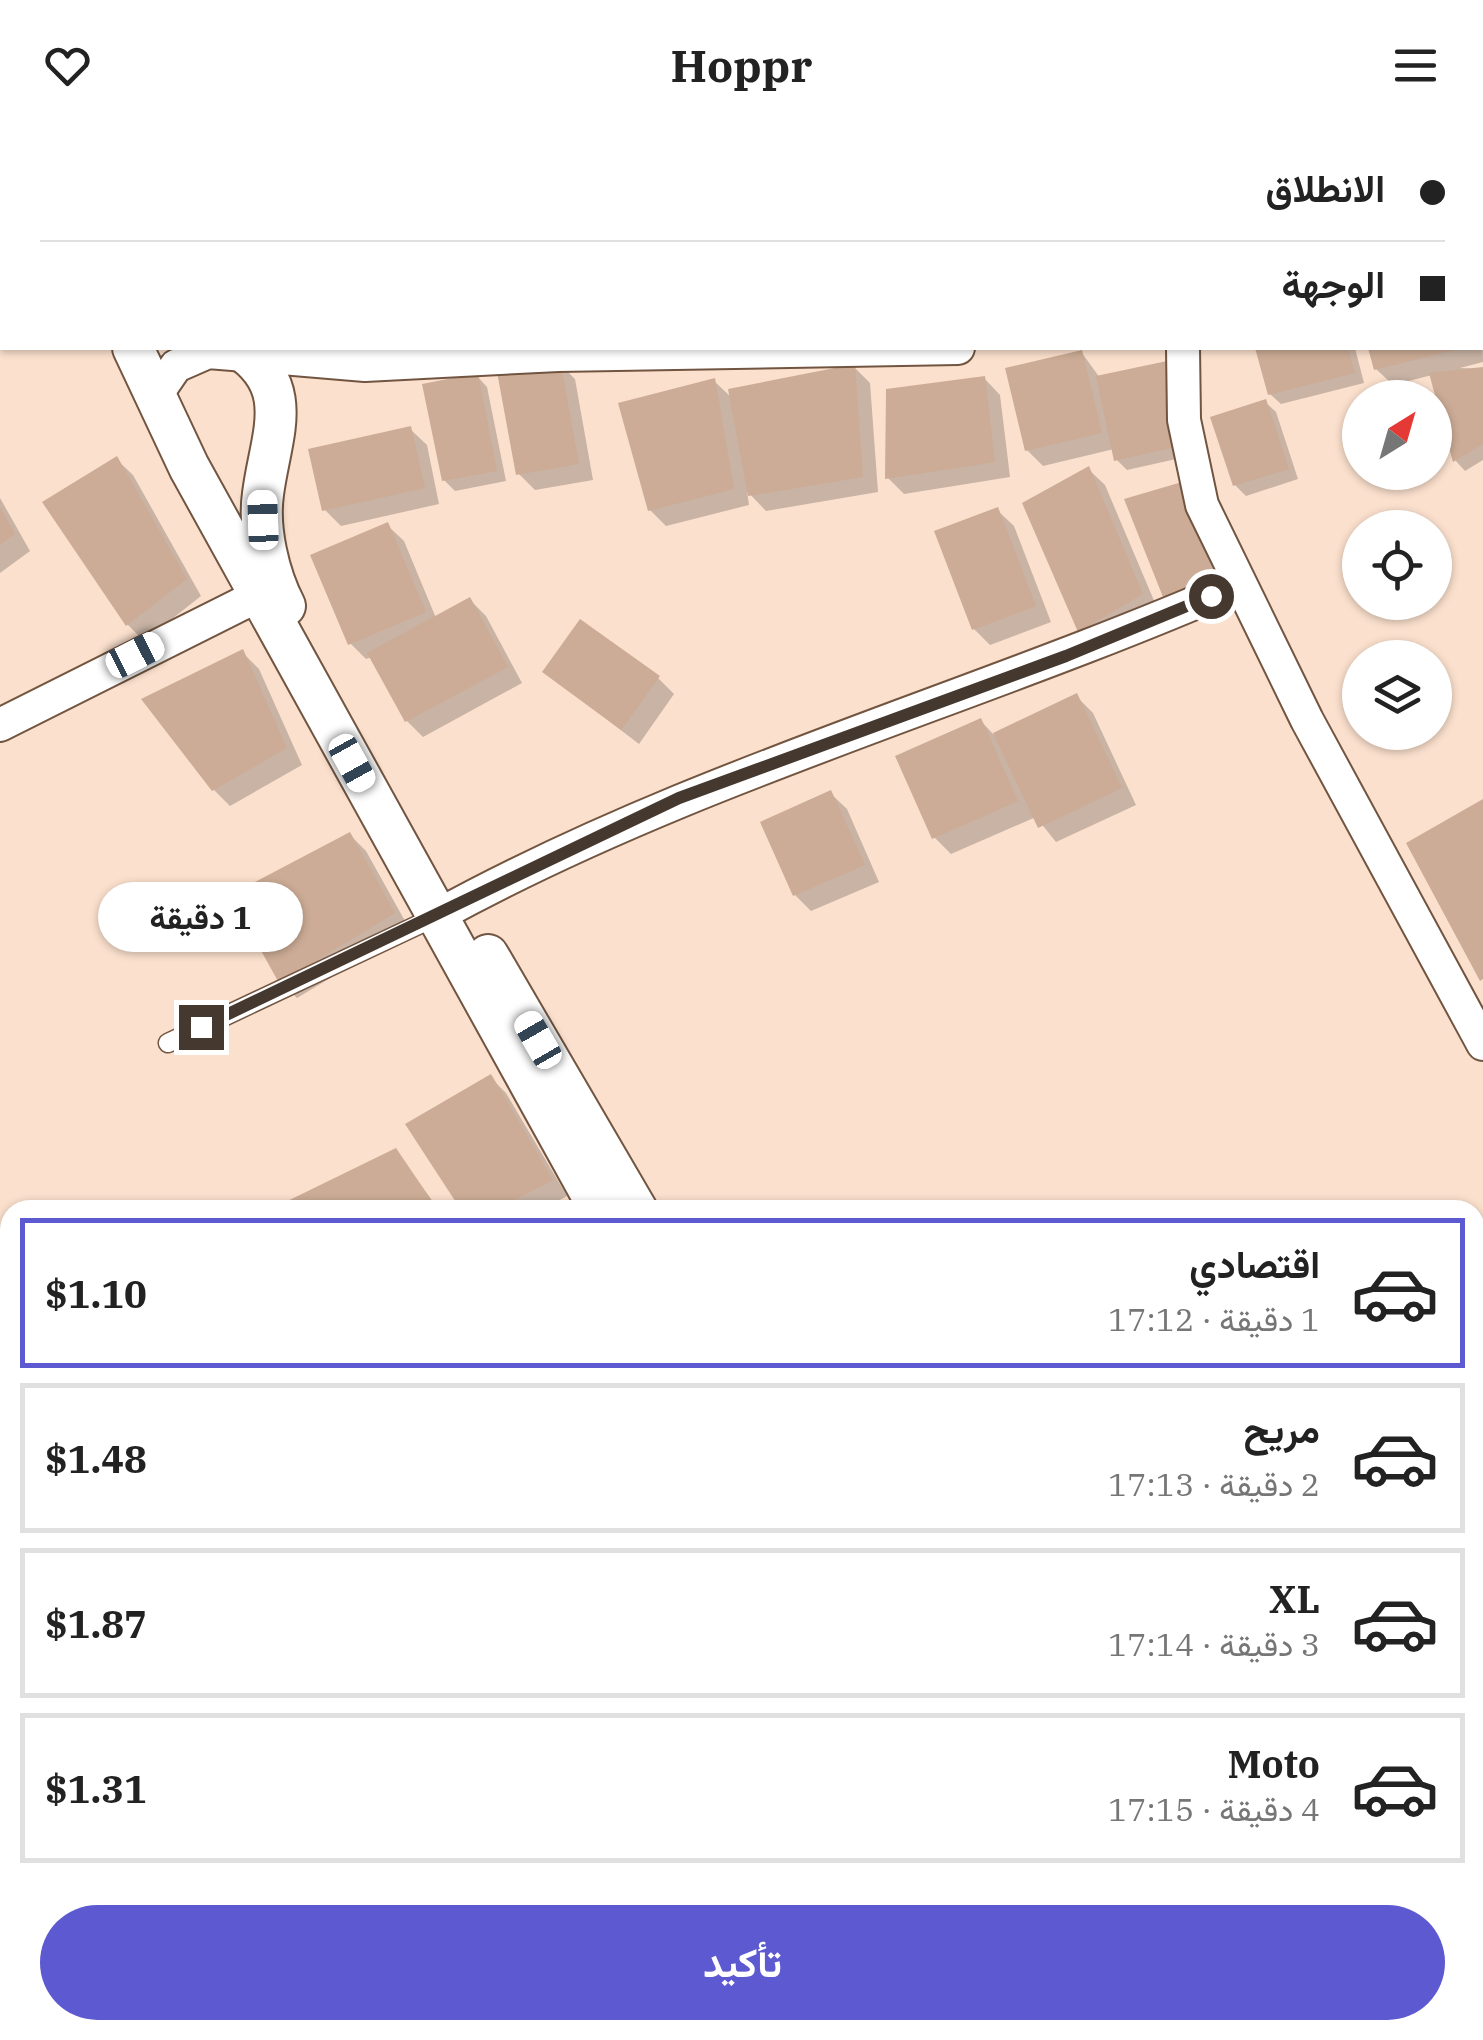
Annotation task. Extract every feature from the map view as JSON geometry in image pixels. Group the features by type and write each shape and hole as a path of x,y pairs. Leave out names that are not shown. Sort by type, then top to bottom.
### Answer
{"street":[{"path":"134,350 189,467 268,590 447,910 595,1200"},
{"path":"156,395 176,366 208,352 245,352 365,365 558,355 844,350"},
{"path":"1183,350 1184,420 1202,505 1307,720 1483,1044"},
{"path":"245,352 266,373 275,395 276,423 262,496 268,590"},
{"path":"447,910 679,798 1066,656 1239,584"},
{"path":"0,725 268,590"},
{"path":"447,910 631,1200"}],"lane":[{"path":"168,1043 447,910"}],"building":[{"path":"1082,350 1102,433 1025,451 1005,368"},
{"path":"1256,350 1349,350 1355,373 1268,395"},
{"path":"1369,350 1455,350 1374,370"},
{"path":"560,360 579,464 516,475 497,372"},
{"path":"1167,361 1175,447 1114,461 1096,376"},
{"path":"855,364 863,477 748,496 728,389"},
{"path":"1483,367 1483,444 1453,462 1452,380 1431,380 1429,373"},
{"path":"478,373 497,471 442,481 422,384"},
{"path":"985,376 995,462 885,479 886,389"},
{"path":"715,378 734,489 648,511 618,403"},
{"path":"1266,399 1289,469 1233,486 1210,417"},
{"path":"411,426 425,488 322,511 308,449"},
{"path":"117,456 187,579 126,626 42,502"},
{"path":"1089,466 1143,594 1078,632 1022,503"},
{"path":"1182,482 1215,580 1163,597 1124,499"},
{"path":"0,507 15,534 0,545"},
{"path":"998,507 1036,606 972,630 934,531"},
{"path":"388,522 426,612 348,645 310,555"},
{"path":"470,597 508,667 405,722 367,653"},
{"path":"580,619 660,676 621,730 542,672"},
{"path":"243,649 287,748 212,791 141,699"},
{"path":"1077,693 1122,788 1038,828 993,733"},
{"path":"981,718 1018,801 932,839 895,756"},
{"path":"831,790 865,865 793,896 760,822"},
{"path":"1483,799 1483,979 1480,981 1406,843"},
{"path":"350,832 395,913 279,983 230,895"},
{"path":"491,1074 553,1180 514,1200 454,1200 405,1124"},
{"path":"396,1148 431,1200 289,1200"}],"route":[{"path":"201,1027 679,798 1066,656 1211,596"}]}
